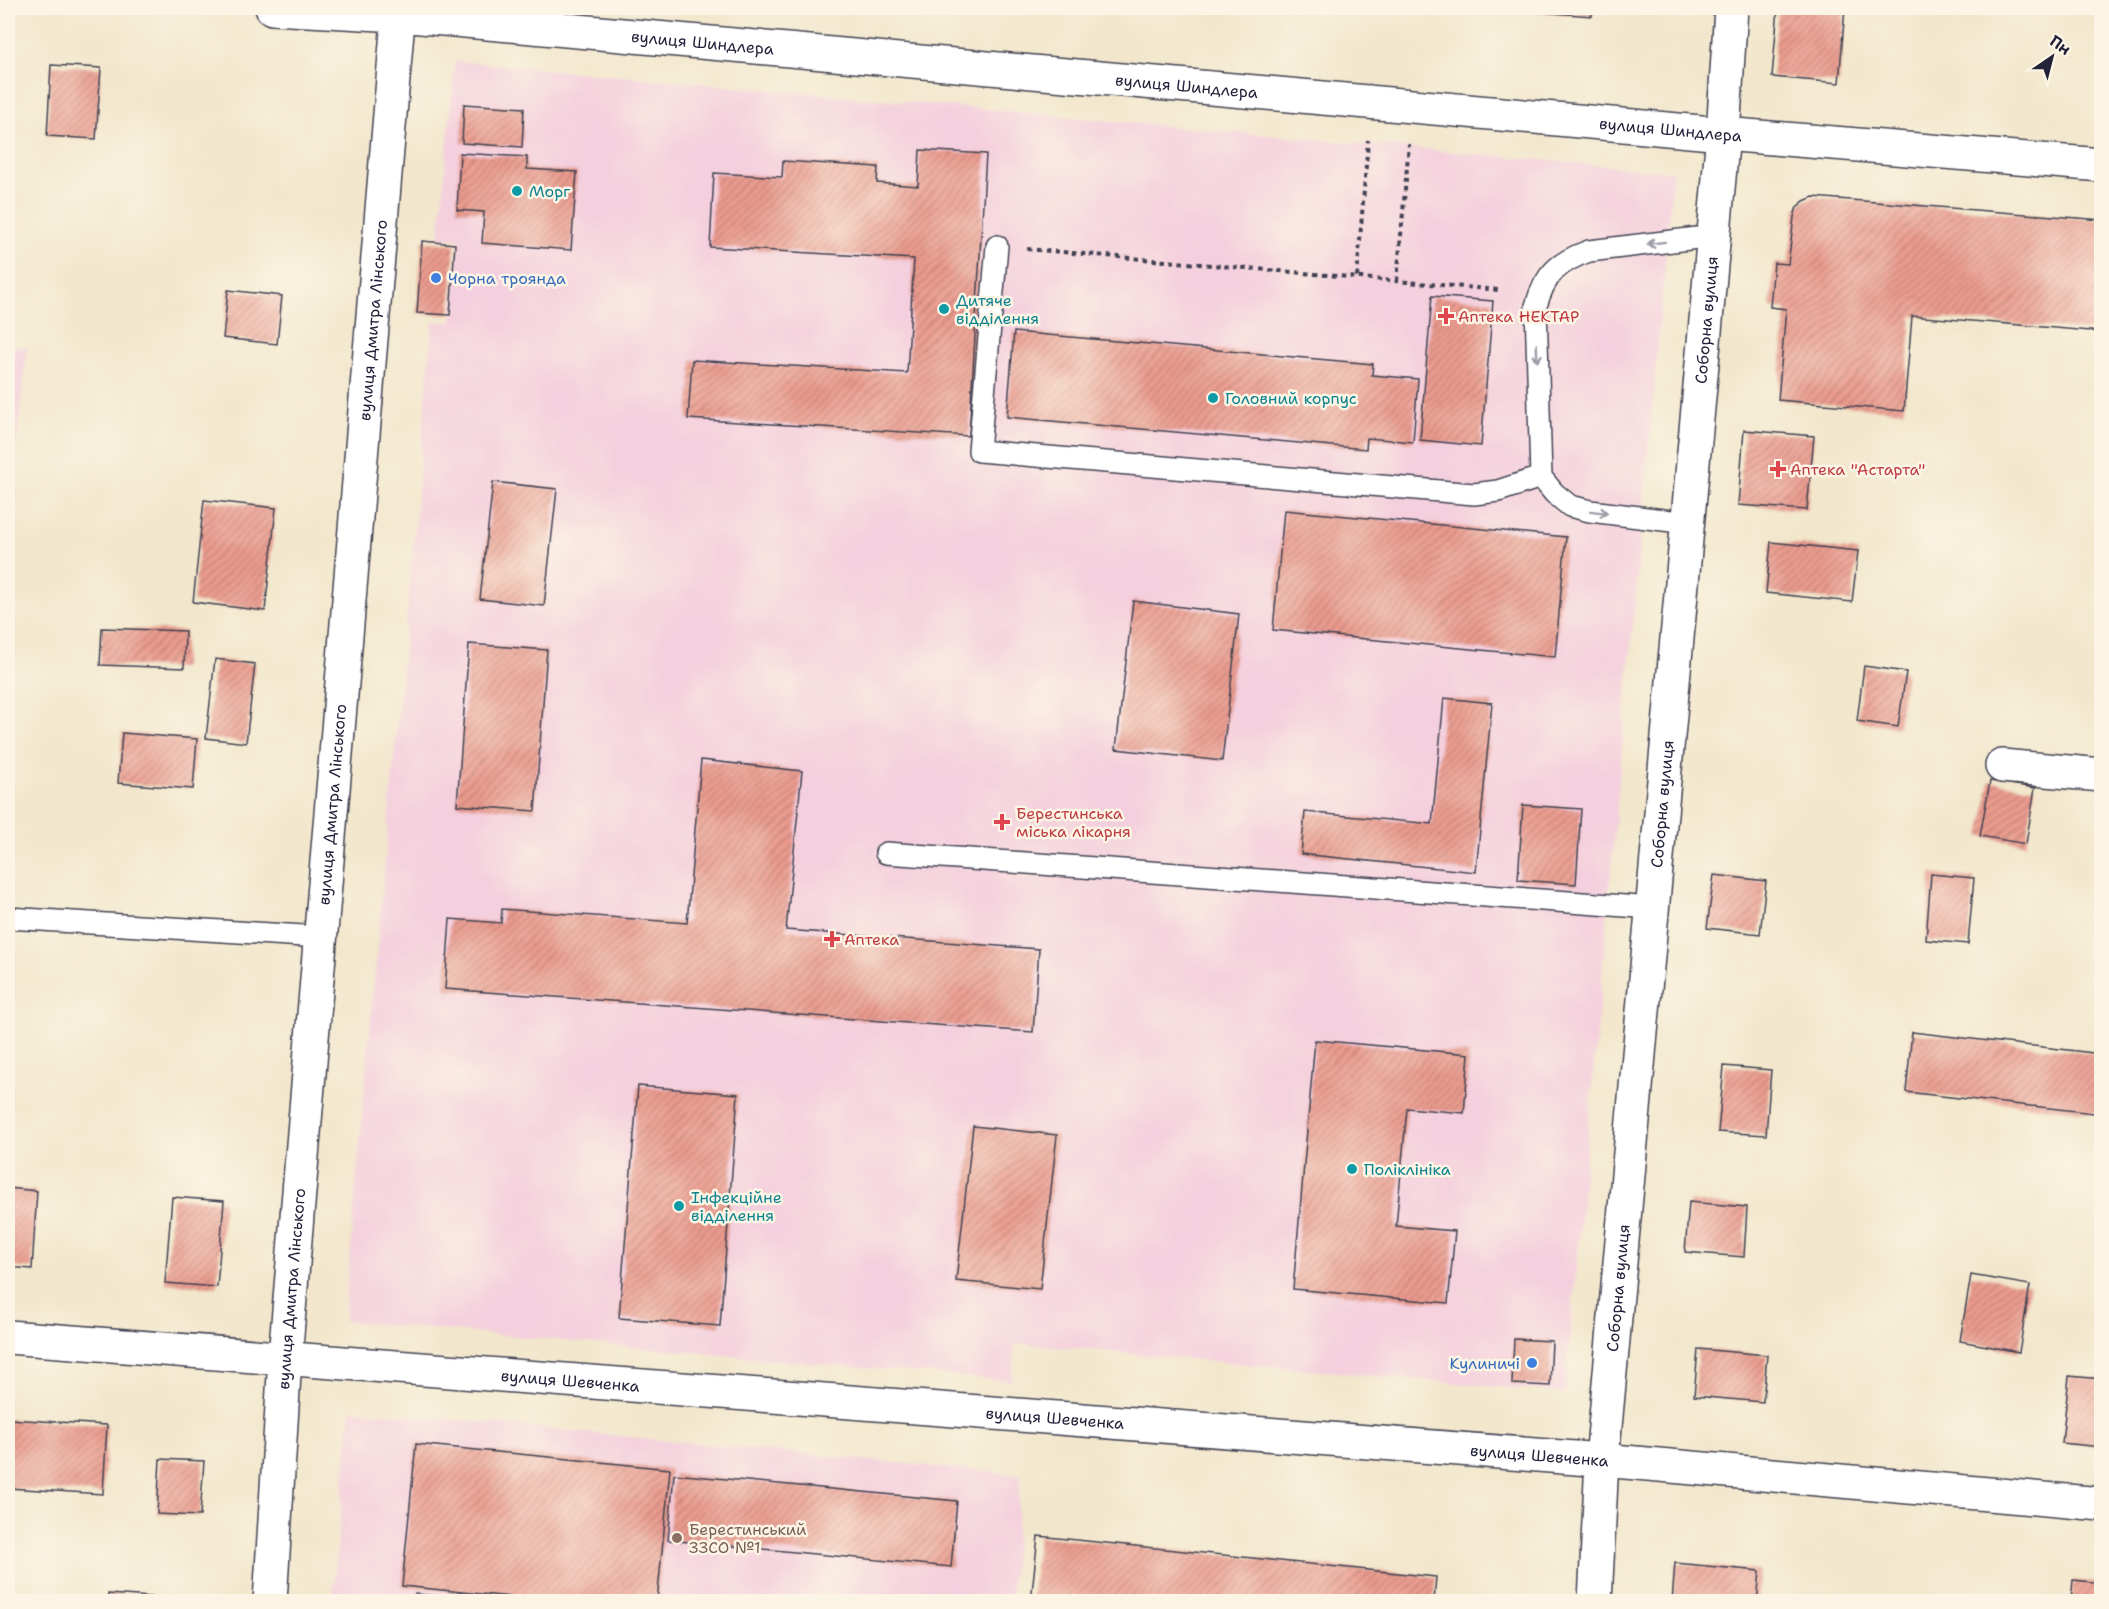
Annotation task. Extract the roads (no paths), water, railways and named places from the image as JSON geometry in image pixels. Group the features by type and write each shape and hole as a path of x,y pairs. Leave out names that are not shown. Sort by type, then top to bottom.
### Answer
{"street":[{"name":"вулиця Шиндлера","path":"272,8 399,11 1723,134 2102,165"},
{"name":"Соборна вулиця","path":"1595,1602 1602,1460 1714,236 1731,8"},
{"name":"вулиця Дмитра Лінського","path":"270,1602 285,1358 399,11"},
{"path":"2002,766 2102,775"},
{"name":"вулиця Шевченка","path":"8,1337 1602,1460 2102,1504"}],"lane":[{"path":"1688,523 1590,511 1570,506 1554,494 1541,477 1536,306 1542,287 1553,270 1570,258 1589,251 1714,236"},
{"path":"997,246 979,451 1474,495 1498,491 1541,477"},
{"path":"886,853 1653,908"},
{"path":"8,918 321,937"}],"place":[{"name":"Морг","path":"517,191"},
{"name":"Чорна троянда","path":"436,278"},
{"name":"Дитяче відділення","path":"944,309"},
{"name":"Аптека НЕКТАР","path":"1446,316"},
{"name":"Головний корпус","path":"1213,398"},
{"name":"Аптека \"Астарта\"","path":"1778,469"},
{"name":"Берестинська міська лікарня","path":"1002,822"},
{"name":"Аптека","path":"832,939"},
{"name":"Поліклініка","path":"1352,1169"},
{"name":"Інфекційне відділення","path":"679,1206"},
{"name":"Кулиничі","path":"1532,1363"},
{"name":"Берестинський ЗЗСО №1","path":"677,1538"}]}
